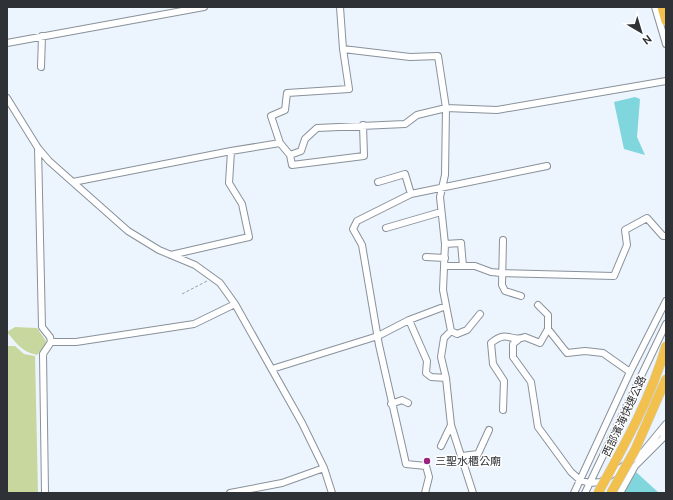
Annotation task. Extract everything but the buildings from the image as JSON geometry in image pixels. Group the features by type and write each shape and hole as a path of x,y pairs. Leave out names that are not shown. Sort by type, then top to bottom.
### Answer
{"highway":[{"path":"662,7 666,21"},
{"name":"西部濱海快速公路","path":"598,493 624,445 660,366 666,346"},
{"name":"西部濱海快速公路","path":"611,493 635,450 666,379"}],"street":[{"path":"7,43 204,7"},
{"path":"340,7 343,49 349,89 287,93 285,110 271,116 280,143 290,155 292,165 364,156 363,125"},
{"path":"655,7 666,44"},
{"path":"41,67 42,36"},
{"path":"343,49 410,57 438,56 446,108 447,148 445,175 440,197 445,244 443,290 451,331"},
{"path":"290,155 301,151 305,139 317,128 405,124 417,115 446,108 497,110 666,81"},
{"path":"7,98 38,148 49,161 128,231 159,250 195,265 220,283 235,304 302,423 324,468 332,493"},
{"path":"73,182 231,150 280,143"},
{"path":"38,148 42,327 50,337 51,342 43,354 45,493"},
{"path":"171,256 249,237 242,204 229,183 231,150"},
{"path":"425,493 429,477 426,466 406,464 391,404 362,245 353,229 357,221 410,194 443,186 547,166"},
{"path":"378,182 405,174 410,194"},
{"path":"386,228 441,212"},
{"path":"445,266 475,266 490,272 501,273 614,276 627,245 625,230 647,218 663,236 666,236"},
{"path":"503,240 501,273 502,285 505,291 521,296"},
{"path":"445,244 461,243 462,266"},
{"path":"426,257 445,258"},
{"path":"574,493 643,344 666,301"},
{"path":"51,342 76,342 194,324 235,304"},
{"path":"538,305 548,316 548,329 540,343 525,337 518,340 513,344 513,357 531,382 538,427 571,472 580,480 589,484 602,482 643,452 666,424"},
{"path":"272,369 378,336 410,320 446,306"},
{"path":"451,331 457,334 467,330 480,314"},
{"path":"410,320 427,361 426,373 431,377 446,378"},
{"path":"584,493 666,324"},
{"path":"548,329 567,353 585,351 603,353 630,372"},
{"path":"451,331 444,338 441,357 446,378 451,425 474,493"},
{"path":"503,410 504,381 493,364 492,342 500,336 507,336 518,340"},
{"path":"643,344 666,352"},
{"path":"391,404 402,400 408,403"},
{"path":"441,446 451,425"},
{"path":"462,456 478,454 489,430"},
{"path":"620,493 635,466 663,438 666,431"},
{"path":"230,493 248,492 282,483 324,468"}],"path":[{"path":"182,294 213,278"}],"green space":[{"path":"15,327 37,328 46,341 45,347 37,355 27,352 16,343 7,332"},
{"path":"7,346 15,346 24,354 35,356 38,493 7,493"}],"water":[{"path":"635,97 640,99 637,137 645,155 624,149 614,102"},
{"path":"636,472 659,493 624,493"}],"place":[{"name":"三聖水櫃公廟","path":"427,461"}]}
